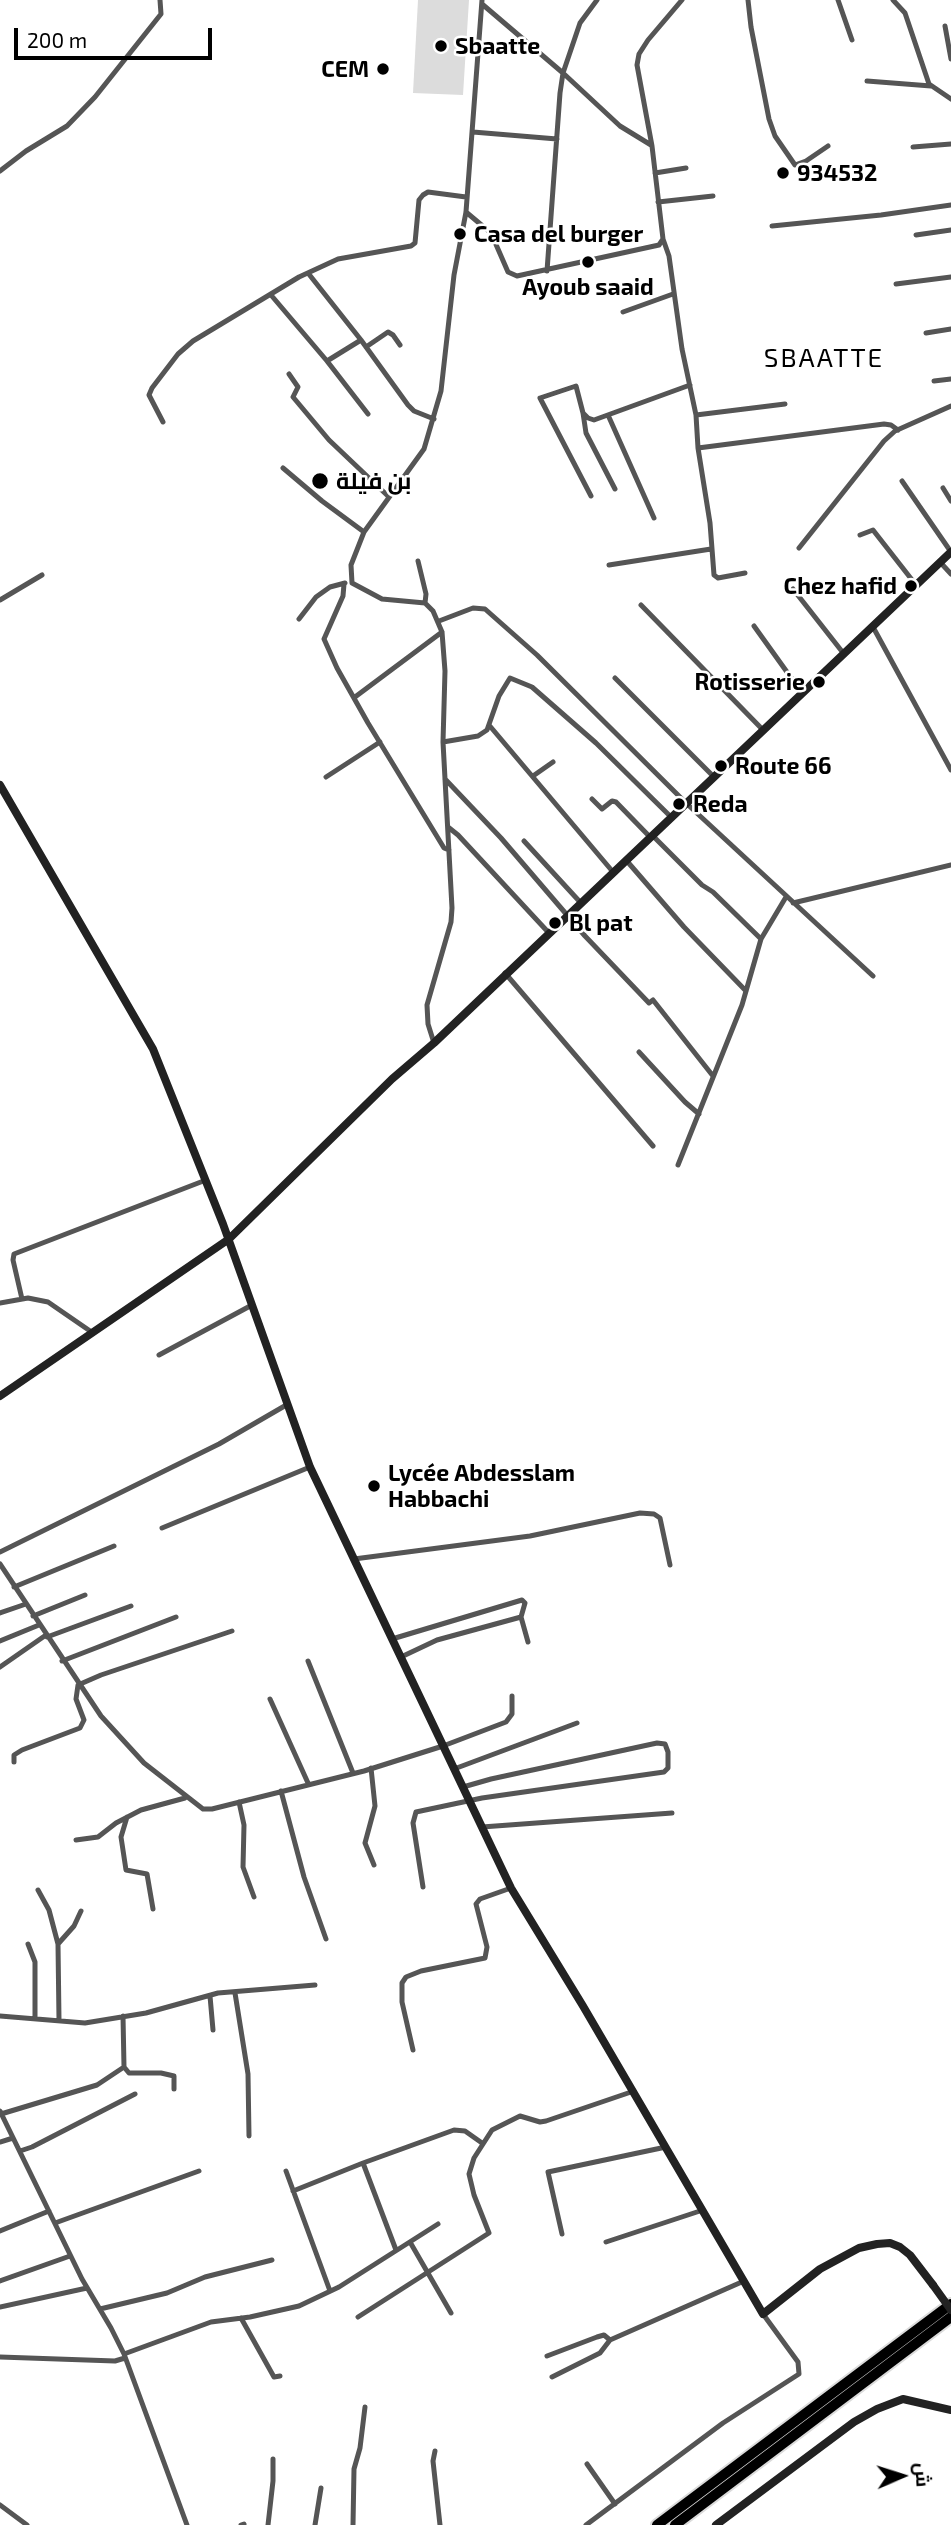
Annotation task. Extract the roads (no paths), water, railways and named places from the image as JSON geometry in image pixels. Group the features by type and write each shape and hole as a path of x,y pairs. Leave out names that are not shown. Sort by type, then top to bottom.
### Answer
{"highway":[{"path":"657,2525 951,2304"},
{"path":"675,2525 951,2317"}],"street":[{"path":"0,171 66,126 95,97 161,14 160,0"},
{"path":"547,271 563,73 580,23 597,0"},
{"path":"682,0 639,54 638,74 652,146 663,239 696,415 715,577 746,573"},
{"path":"748,0 769,119 775,136 795,165 806,162 828,146"},
{"path":"838,0 852,40"},
{"path":"894,0 905,13 931,86 951,99"},
{"path":"482,2 620,126 652,146"},
{"path":"352,583 352,560 364,532 424,449 441,391 454,275 466,212 482,2"},
{"path":"945,26 951,59"},
{"path":"867,81 931,86"},
{"path":"473,132 556,139"},
{"path":"913,147 951,144"},
{"path":"654,173 686,168"},
{"path":"163,422 149,395 178,354 193,341 308,273 338,259 411,246 415,243 419,200 428,192 466,197"},
{"path":"658,202 713,196"},
{"path":"772,226 951,205"},
{"path":"466,212 491,233 508,272 517,275 547,271 659,245 663,239"},
{"path":"916,234 951,230"},
{"path":"308,273 408,405 414,411 434,419"},
{"path":"896,284 951,277"},
{"path":"624,312 673,294"},
{"path":"271,295 368,414"},
{"path":"926,333 951,330"},
{"path":"366,347 388,332 400,345"},
{"path":"327,361 361,340"},
{"path":"289,374 298,387 293,397 329,440 389,497"},
{"path":"934,381 951,379"},
{"path":"583,413 594,420 690,385"},
{"path":"591,496 540,398 576,386 586,433 615,489"},
{"path":"696,415 785,404"},
{"path":"799,548 884,441 898,430 951,406"},
{"path":"608,415 654,518"},
{"path":"698,448 884,424 898,430"},
{"path":"283,468 364,532"},
{"path":"0,1396 229,1239 392,1079 434,1043 951,552 902,481"},
{"path":"943,488 951,501"},
{"path":"860,535 873,530 916,585"},
{"path":"609,565 711,549"},
{"path":"418,561 426,594 425,603"},
{"path":"940,562 951,574"},
{"path":"0,600 42,575"},
{"path":"299,619 316,597 330,587 352,583 382,599 425,603 439,621 445,671 443,742 451,922 428,1005 428,1024 434,1043"},
{"path":"344,584 343,596 324,639 337,668 380,742 444,848 449,850"},
{"path":"793,589 844,654"},
{"path":"641,605 763,730"},
{"path":"439,621 473,608 485,609 537,655 686,803 873,976"},
{"path":"754,626 802,693"},
{"path":"873,627 951,770"},
{"path":"355,697 442,632"},
{"path":"443,742 478,736 490,724 499,696 510,678 532,687 596,743 671,817"},
{"path":"615,678 714,777"},
{"path":"490,724 613,872"},
{"path":"326,778 380,742"},
{"path":"533,776 553,762"},
{"path":"444,779 501,838 567,915 649,1003 653,1000 713,1076"},
{"path":"0,785 150,1043 207,1180 310,1467 511,1888 634,2091 763,2314 799,2362 799,2374 723,2423 586,2525"},
{"path":"592,799 601,809 616,802 761,939"},
{"path":"448,827 548,932"},
{"path":"524,842 580,902"},
{"path":"626,860 684,927 746,991"},
{"path":"793,903 951,865"},
{"path":"678,1165 746,991 761,939 786,897"},
{"path":"505,973 653,1146"},
{"path":"639,1052 699,1114"},
{"path":"22,1299 14,1254 207,1180"},
{"path":"0,1303 22,1299 48,1302 93,1333"},
{"path":"159,1355 252,1305"},
{"path":"0,1552 219,1444 288,1404"},
{"path":"162,1528 310,1467"},
{"path":"354,1559 530,1535 640,1513 654,1514 660,1518 670,1565"},
{"path":"14,1587 114,1546"},
{"path":"0,1564 78,1685 126,1746 202,1810 353,1773 443,1746 506,1721 512,1714 512,1696"},
{"path":"33,1616 85,1595"},
{"path":"392,1639 522,1600 525,1603 521,1617 528,1642"},
{"path":"0,1613 26,1604"},
{"path":"0,1667 46,1636 131,1606"},
{"path":"401,1657 437,1640 521,1617"},
{"path":"62,1661 176,1618"},
{"path":"0,1641 39,1625"},
{"path":"78,1685 233,1631"},
{"path":"308,1661 353,1773"},
{"path":"14,1762 14,1755 22,1750 80,1728 84,1714 76,1699 78,1685"},
{"path":"270,1699 308,1783"},
{"path":"454,1769 577,1723"},
{"path":"422,1887 413,1823 416,1812 470,1801 664,1772 668,1768 668,1752 665,1744 657,1743 463,1787"},
{"path":"371,1768 375,1806 365,1843 374,1865"},
{"path":"281,1791 304,1878 326,1940"},
{"path":"76,1840 98,1837 116,1823 141,1810 185,1797"},
{"path":"239,1802 244,1825 243,1867 254,1897"},
{"path":"482,1827 671,1813"},
{"path":"127,1817 121,1837 126,1870 147,1874 153,1909"},
{"path":"413,2050 402,2002 402,1983 405,1977 421,1971 485,1958 487,1947 476,1904 480,1899 511,1888"},
{"path":"38,1890 49,1910 58,1944 59,2020"},
{"path":"58,1944 74,1926 81,1911"},
{"path":"29,1944 35,1962 35,2018"},
{"path":"0,2016 85,2023 146,2013 218,1993 314,1985"},
{"path":"235,1993 248,2074 249,2136"},
{"path":"210,1996 213,2030"},
{"path":"123,2016 124,2067 129,2073 161,2073 174,2076 174,2089"},
{"path":"124,2067 97,2085 1,2113 70,2256 124,2356 187,2525"},
{"path":"358,2317 489,2233 469,2174 474,2158 492,2130 516,2117 546,2121 634,2091"},
{"path":"20,2151 135,2094"},
{"path":"293,2191 457,2129 469,2133 482,2143"},
{"path":"0,2142 13,2138"},
{"path":"562,2234 548,2172 666,2147"},
{"path":"363,2163 396,2250"},
{"path":"55,2223 199,2171"},
{"path":"286,2171 330,2291"},
{"path":"606,2242 703,2210"},
{"path":"0,2231 49,2211"},
{"path":"0,2357 115,2361 211,2322 299,2306 330,2291 438,2224"},
{"path":"410,2242 451,2313"},
{"path":"763,2314 820,2269 859,2248 877,2244 900,2247 910,2255 951,2311"},
{"path":"0,2281 70,2256"},
{"path":"100,2309 167,2293 205,2277 272,2260"},
{"path":"552,2377 600,2353 610,2340 744,2281"},
{"path":"0,2307 87,2288"},
{"path":"241,2318 274,2377 280,2376"},
{"path":"547,2356 604,2335 610,2340"},
{"path":"716,2525 854,2422 877,2409 902,2399 951,2410"},
{"path":"353,2525 354,2469 360,2448 365,2407"},
{"path":"435,2451 433,2461 440,2525"},
{"path":"268,2525 273,2459"},
{"path":"587,2464 615,2504"},
{"path":"315,2525 321,2488"},
{"path":"0,2505 27,2525"}],"place":[{"name":"Sbaatte","path":"441,46"},
{"name":"CEM","path":"383,69"},
{"name":"934532","path":"783,173"},
{"name":"Casa del burger","path":"460,234"},
{"name":"Ayoub saaid","path":"588,262"},
{"name":"بن فيلة","path":"320,481"},
{"name":"Chez hafid","path":"911,586"},
{"name":"Rotisserie","path":"819,682"},
{"name":"Route 66","path":"721,766"},
{"name":"Reda","path":"679,804"},
{"name":"Bl pat","path":"555,923"},
{"name":"Lycée Abdesslam Habbachi","path":"374,1486"}],"district":[{"name":"SBAATTE","path":"824,358"}]}
